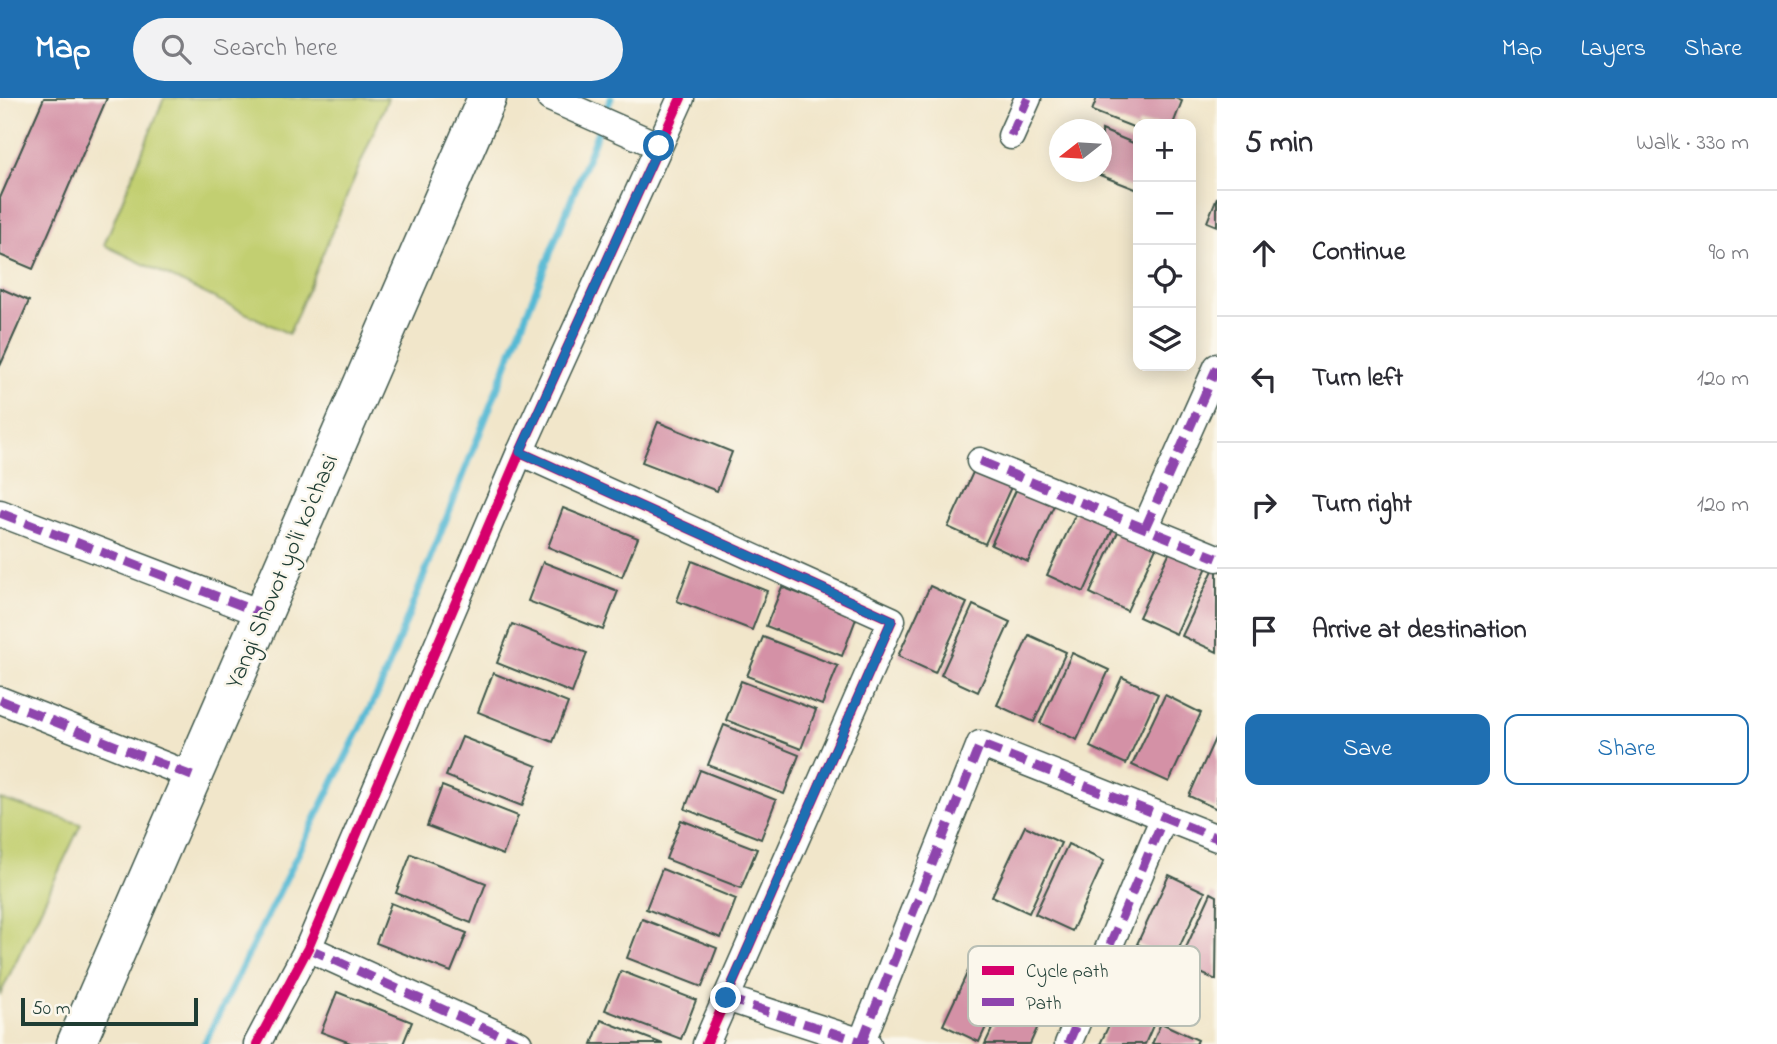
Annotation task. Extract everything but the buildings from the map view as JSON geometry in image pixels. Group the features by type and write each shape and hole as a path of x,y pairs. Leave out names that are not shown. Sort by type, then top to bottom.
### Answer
{"main road":[{"name":"Yangi Shovot yo'li ko'chasi","path":"76,1044 487,98"}],"street":[{"path":"550,98 659,146"},
{"path":"257,1044 308,948 520,452 681,98"},
{"path":"1011,136 1028,98"},
{"path":"1145,528 1217,367"},
{"path":"520,452 892,620 706,1044"},
{"path":"980,461 1217,558"},
{"path":"0,513 262,614"},
{"path":"0,700 192,776"},
{"path":"726,998 865,1043 980,744 1217,838"},
{"path":"1109,946 1164,817"},
{"path":"308,948 519,1044"},
{"path":"1068,1044 1076,1026"}],"green space":[{"path":"164,98 388,98 289,334 104,245"},
{"path":"0,799 81,824 0,995"}],"waterway":[{"path":"204,1044 380,688 611,98"}],"marked path":[{"path":"1011,136 1028,98"},
{"path":"1145,528 1217,367"},
{"path":"980,461 1217,558"},
{"path":"0,513 263,614"},
{"path":"0,700 192,776"},
{"path":"862,1041 980,744 1217,838"},
{"path":"1109,946 1164,817"},
{"path":"308,948 519,1044"},
{"path":"726,998 868,1044"},
{"path":"1068,1044 1076,1026"}],"cycle path":[{"path":"257,1044 308,948 520,452 681,98"},
{"path":"520,452 892,620 706,1044"}],"route":[{"path":"659,146 520,452 892,620 726,998"}]}
